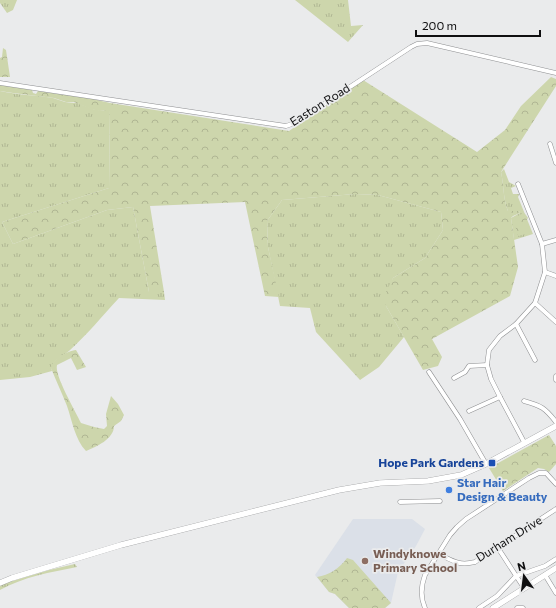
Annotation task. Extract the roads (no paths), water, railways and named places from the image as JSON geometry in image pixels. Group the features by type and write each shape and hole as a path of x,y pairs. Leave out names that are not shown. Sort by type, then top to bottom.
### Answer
{"main road":[{"path":"0,583 34,571 121,545 339,490 380,483 428,481 461,475 486,464 524,442 556,426"},
{"path":"493,608 556,568"}],"street":[{"name":"Easton Road","path":"0,83 286,126 295,123 417,44 445,47 556,73"},
{"path":"550,144 556,163"},
{"path":"518,184 542,244 545,272 535,303 516,324 500,336 489,350 487,365 500,397 524,442"},
{"path":"542,244 556,240"},
{"path":"545,272 556,276"},
{"path":"535,303 556,322"},
{"path":"516,324 535,360"},
{"path":"454,378 465,372 469,366 487,365"},
{"path":"429,372 460,419 486,464"},
{"path":"469,411 500,397"},
{"path":"524,401 540,406 548,412 556,422"},
{"path":"425,608 422,598 422,583 425,575 450,535 462,523 529,478 539,473 546,473 555,482"},
{"path":"400,502 440,501"},
{"name":"Durham Drive","path":"439,554 456,563 465,564 475,562 556,509"},
{"path":"498,548 524,588"},
{"path":"479,608 497,596 516,576 545,566 556,559"},
{"path":"545,575 556,593"}],"place":[{"name":"Hope Park Gardens","path":"492,463"},
{"name":"Star Hair Design & Beauty","path":"449,490"},
{"name":"Windyknowe Primary School","path":"365,561"}]}
